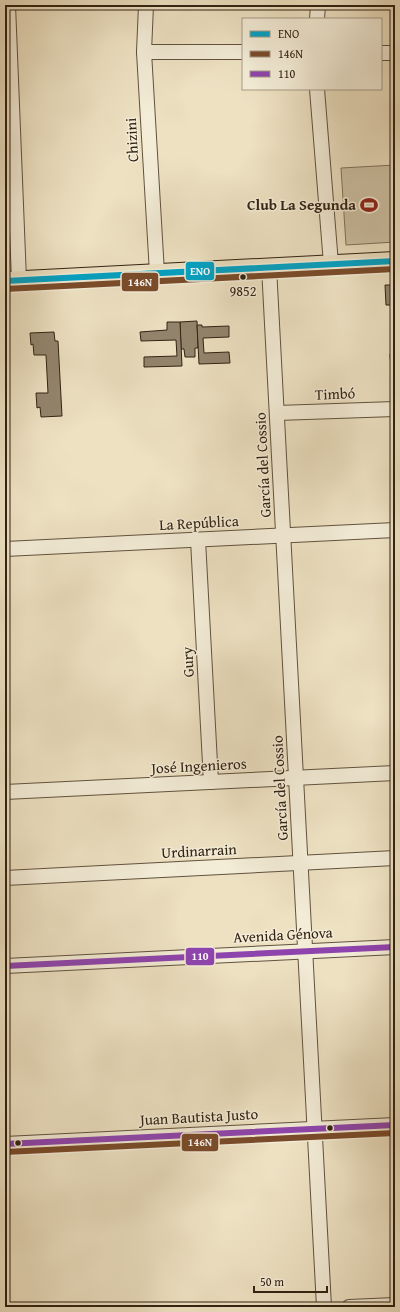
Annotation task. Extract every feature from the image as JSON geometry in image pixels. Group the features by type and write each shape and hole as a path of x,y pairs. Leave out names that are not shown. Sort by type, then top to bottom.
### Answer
{"main road":[{"path":"12,280 395,261"}],"street":[{"path":"8,5 12,280"},
{"name":"Chizini","path":"146,5 144,52 157,273"},
{"path":"317,18 318,5"},
{"path":"144,52 242,52"},
{"path":"382,53 395,52"},
{"path":"317,90 331,264"},
{"name":"García del Cossio","path":"269,268 324,1307"},
{"name":"Timbó","path":"277,413 395,409"},
{"name":"La República","path":"5,549 395,530"},
{"name":"Gury","path":"198,540 211,782"},
{"name":"José Ingenieros","path":"5,792 395,773"},
{"name":"Urdinarrain","path":"5,878 395,858"},
{"name":"Avenida Génova","path":"5,966 395,947"},
{"name":"Juan Bautista Justo","path":"5,1144 395,1125"},
{"path":"349,1307 395,1305"}],"shaded area":[{"name":"Club La Segunda","path":"395,165 395,242 346,245 341,168"}],"building":[{"path":"385,285 395,285 395,305 386,305"},
{"path":"197,321 198,348 195,348 195,357 185,357 184,349 181,349 180,322"},
{"path":"167,322 180,322 182,366 144,367 144,357 177,356 176,340 141,341 140,332 167,330"},
{"path":"197,325 202,325 202,327 229,326 229,337 203,338 204,353 229,352 230,363 199,364"},
{"path":"54,332 55,341 58,341 62,416 41,417 40,407 37,408 36,393 48,393 46,355 34,355 30,333"},
{"path":"395,349 395,371 391,371 390,354 392,354 392,350"}],"transit line":[{"name":"ENO","path":"5,281 395,261"},
{"name":"146N","path":"5,289 395,269"},
{"name":"110","path":"5,966 395,947"},
{"name":"110","path":"5,1144 395,1125"},
{"name":"146N","path":"5,1152 395,1133"}],"place":[{"name":"Club La Segunda","path":"369,205"},
{"name":"9852","path":"243,277"}]}
